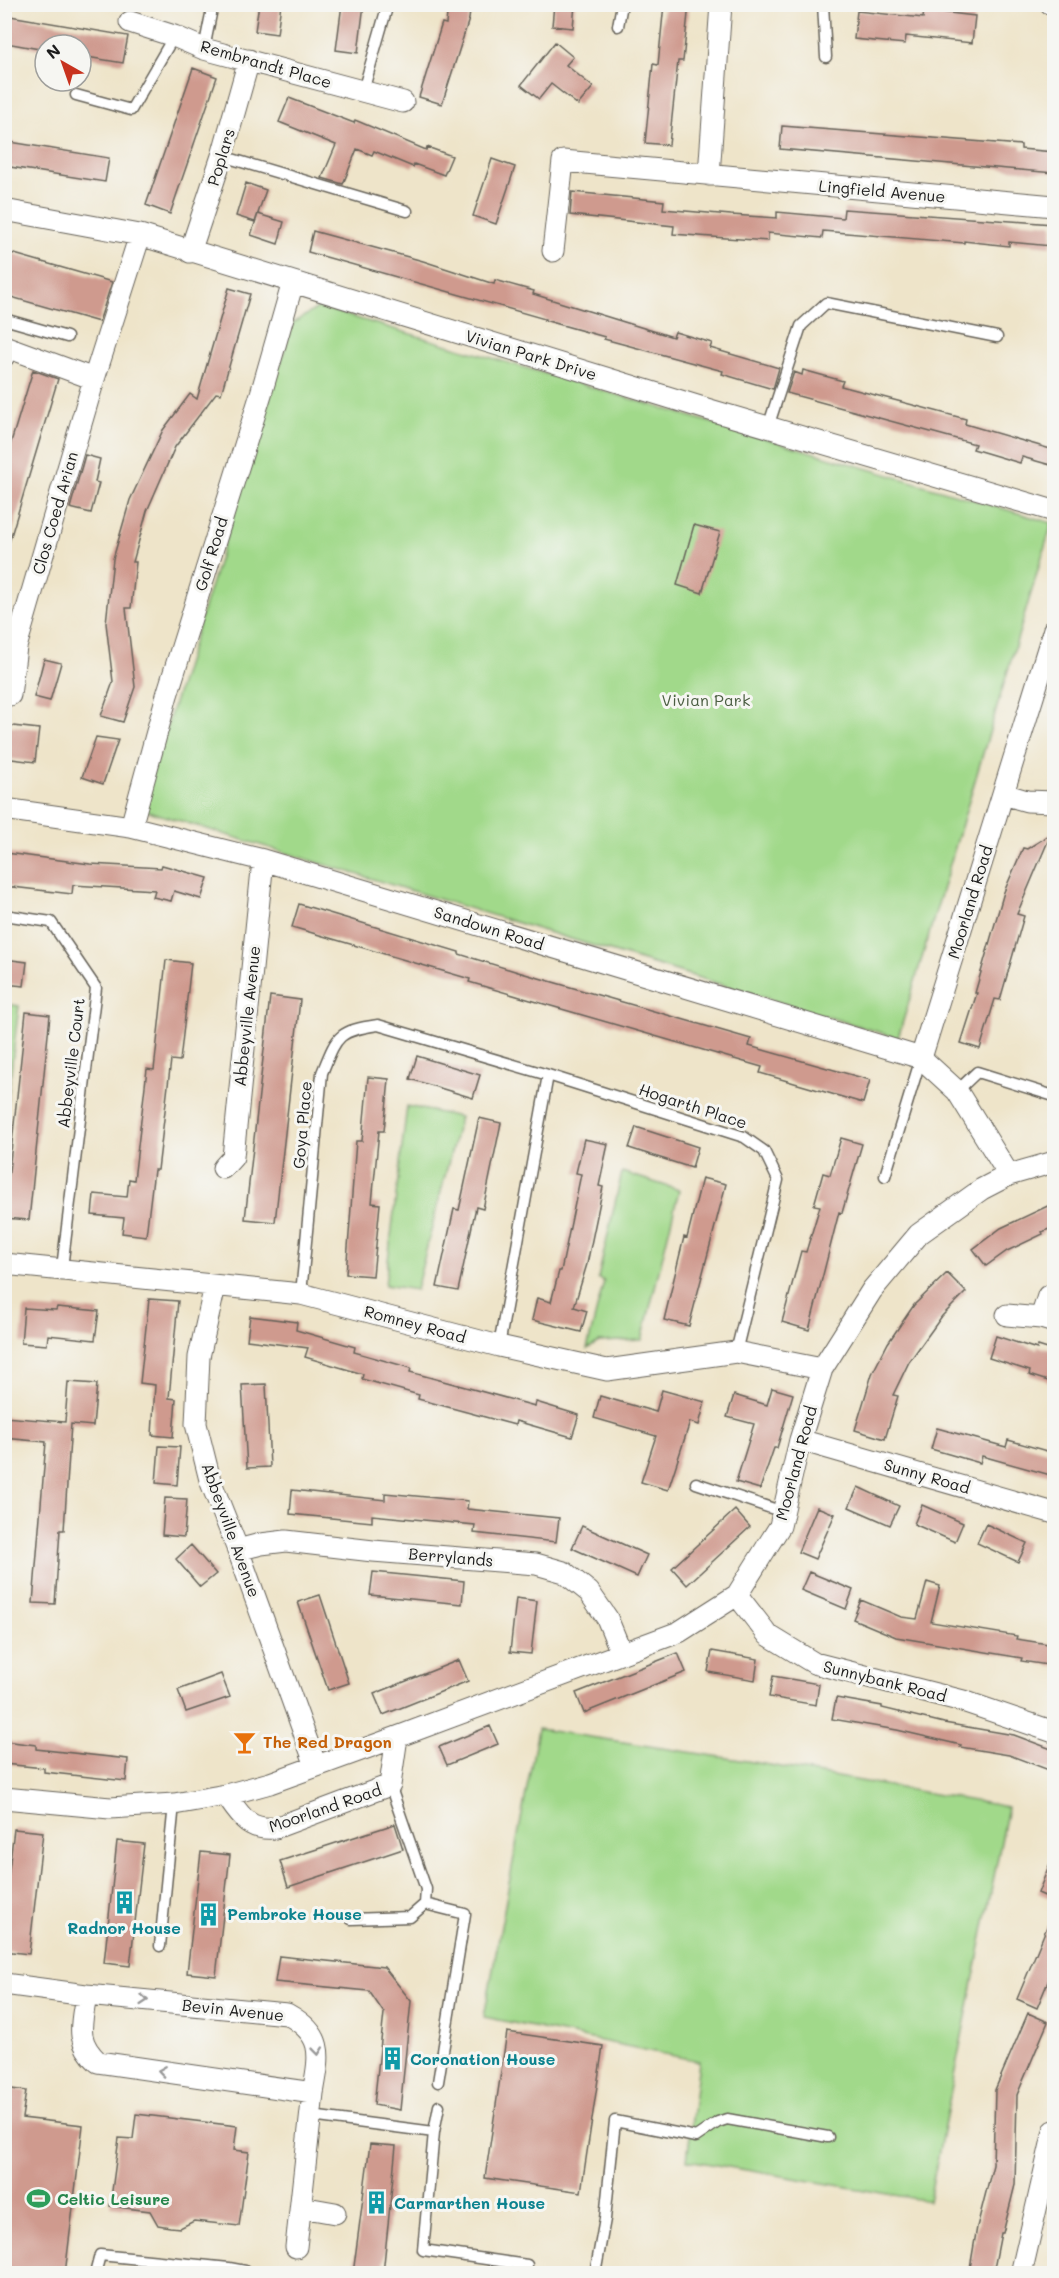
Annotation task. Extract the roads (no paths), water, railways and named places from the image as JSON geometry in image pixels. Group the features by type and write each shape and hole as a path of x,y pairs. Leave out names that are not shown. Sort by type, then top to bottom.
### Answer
{"street":[{"path":"709,175 721,4"},
{"name":"Rembrandt Place","path":"130,22 174,36 204,49 403,102"},
{"name":"Poplars","path":"190,252 222,156 249,60"},
{"name":"Lingfield Avenue","path":"553,250 563,161 1054,206"},
{"name":"Vivian Park Drive","path":"4,210 140,235 768,427 1054,511"},
{"name":"Clos Coed Arian","path":"10,695 10,644 140,235"},
{"name":"Golf Road","path":"131,827 167,695 261,394 293,282"},
{"path":"4,356 7,347 94,379"},
{"name":"Moorland Road","path":"921,1058 1054,628"},
{"path":"1003,794 1027,801 1054,802"},
{"name":"Sandown Road","path":"4,809 131,827 262,860 921,1058 957,1091 1009,1175"},
{"name":"Abbeyville Avenue","path":"223,1168 233,1156 262,860"},
{"path":"1009,1175 1054,1162"},
{"name":"Moorland Road","path":"4,1798 110,1808 174,1804 226,1795 270,1783 679,1632 736,1595 780,1526 800,1440 822,1369 872,1290 919,1234 982,1189 1009,1175"},
{"name":"Romney Road","path":"4,1264 62,1268 301,1294 499,1346 607,1370 736,1352 822,1369"},
{"name":"Abbeyville Avenue","path":"215,1286 199,1357 196,1424 210,1480 238,1550 316,1766"},
{"path":"1006,1315 1048,1320 1048,1296"},
{"name":"Sunny Road","path":"800,1440 1054,1513"},
{"name":"Berrylands","path":"238,1550 286,1541 373,1551 536,1564 564,1572 589,1592 606,1618 621,1652"},
{"name":"Sunnybank Road","path":"736,1595 768,1635 814,1663 963,1701 1054,1732"},
{"name":"Moorland Road","path":"226,1795 251,1825 261,1830 275,1828 390,1785 397,1737"},
{"name":"Bevin Avenue","path":"4,1984 86,1995 287,2014 312,2031 318,2044 319,2060 313,2092 296,2247"},
{"path":"86,1995 81,2038 88,2053 98,2062 313,2092"},
{"path":"1021,2274 1054,2131"},
{"path":"301,2207 336,2213"}],"lane":[{"path":"204,49 213,4"},
{"path":"363,91 388,4"},
{"path":"618,26 622,4"},
{"path":"823,4 826,57"},
{"path":"76,95 131,110 174,36"},
{"path":"222,156 407,211"},
{"path":"768,427 801,326 826,303 997,337"},
{"path":"4,319 67,337"},
{"name":"Abbeyville Court","path":"4,915 51,922 96,988 62,1268"},
{"name":"Goya Place","path":"301,1294 322,1073 334,1042 352,1029 378,1025 548,1075"},
{"name":"Moorland Road","path":"885,1176 921,1058"},
{"path":"957,1091 977,1072 1054,1096"},
{"path":"499,1346 548,1075"},
{"name":"Hogarth Place","path":"548,1075 744,1137 764,1151 778,1180 736,1352"},
{"path":"696,1483 783,1512"},
{"path":"351,1919 410,1917 425,1904 426,1889 390,1785"},
{"path":"160,1946 174,1804"},
{"path":"425,1904 465,1914 438,2082"},
{"path":"439,2106 434,2132 423,2250 527,2265"},
{"path":"311,2116 434,2132"},
{"path":"595,2274 605,2219 615,2121 696,2137 718,2122 727,2119 828,2137"},
{"path":"95,2274 100,2255 229,2268 245,2271 245,2274"}],"place":[{"name":"The Red Dragon","path":"245,1742"},
{"name":"Radnor House","path":"124,1903"},
{"name":"Pembroke House","path":"209,1914"},
{"name":"Coronation House","path":"392,2059"},
{"name":"Celtic Leisure","path":"39,2199"},
{"name":"Carmarthen House","path":"376,2203"}],"park label":[{"name":"Vivian Park","path":"706,700"}]}
